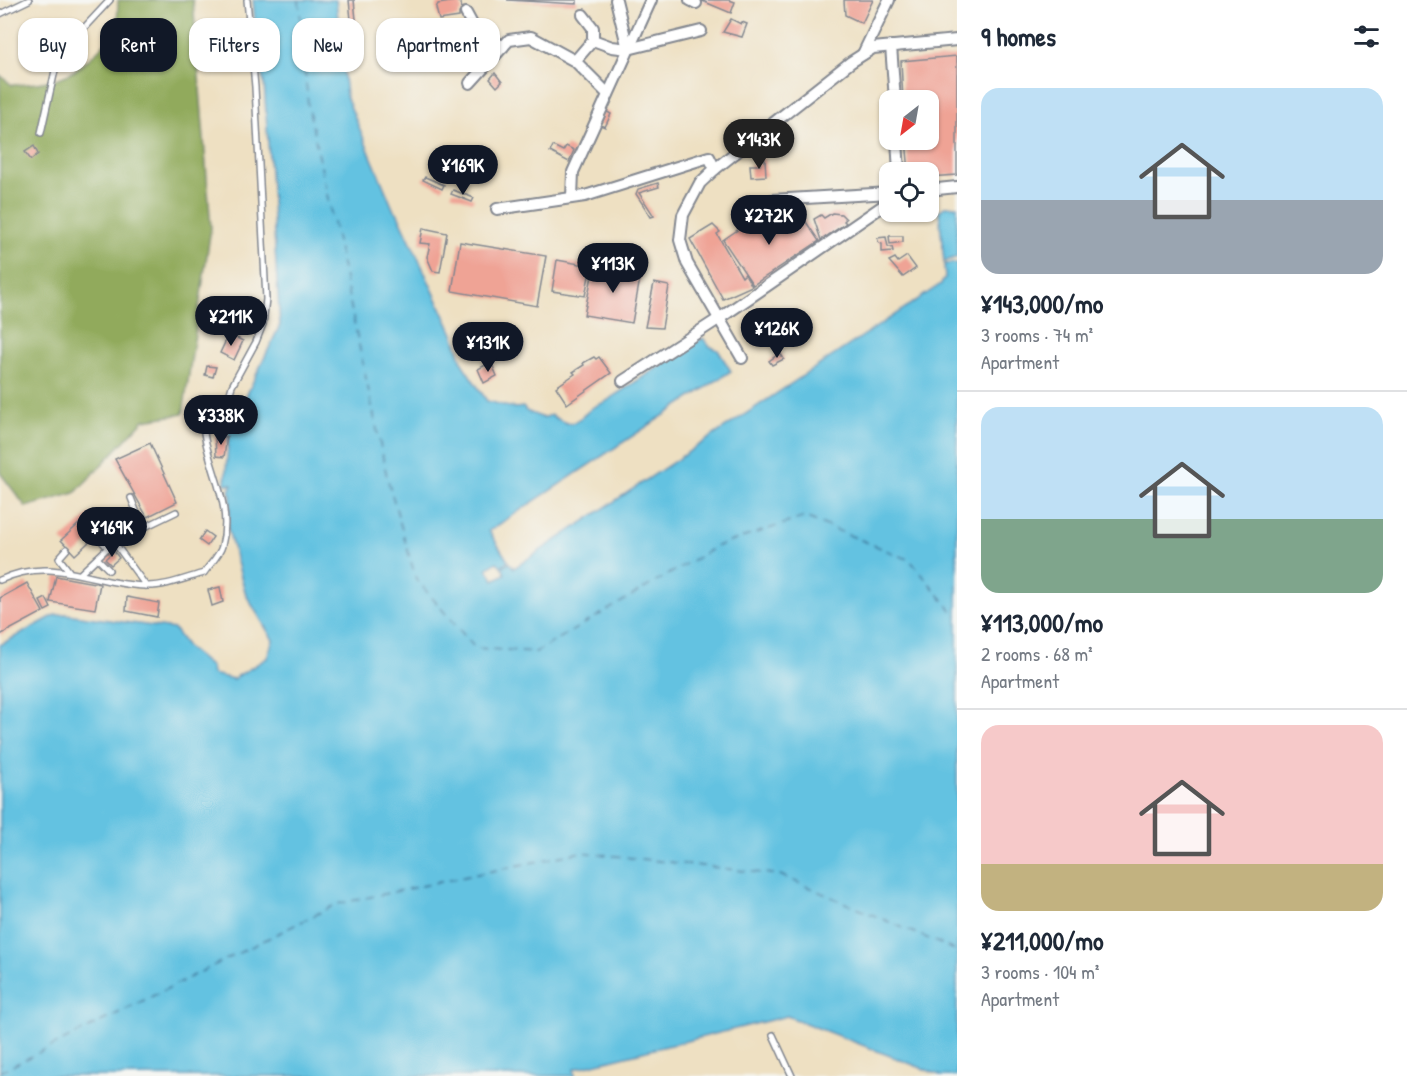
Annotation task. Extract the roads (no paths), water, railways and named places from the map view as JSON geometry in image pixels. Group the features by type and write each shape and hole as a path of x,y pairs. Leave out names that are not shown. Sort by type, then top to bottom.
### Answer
{"street":[{"path":"616,0 628,49"},
{"path":"572,198 573,172 651,0"},
{"path":"863,54 889,0"},
{"path":"466,13 473,26 503,47"},
{"path":"575,61 593,40 593,28 583,15"},
{"path":"593,40 612,47 628,49 701,31"},
{"path":"470,83 509,39 531,37 575,61 608,94"},
{"path":"742,358 687,263 680,240 683,215 700,183 715,169 873,48 957,40"},
{"path":"891,46 894,90"},
{"path":"497,209 572,198 709,157 715,169"},
{"path":"939,189 957,187"},
{"path":"772,200 879,195"},
{"path":"623,381 720,318 879,209"}],"lane":[{"path":"0,14 29,0"},
{"path":"41,133 56,66 82,30 110,0"},
{"path":"0,580 16,573 37,569 69,571 146,586 204,573 222,548 225,504 207,454 204,433 225,410 232,386 263,324 265,260 247,0"},
{"path":"131,498 143,528"},
{"path":"81,573 114,542 176,512"},
{"path":"98,537 108,548"},
{"path":"114,542 146,586"},
{"path":"67,549 59,558 69,571"},
{"path":"97,558 109,570"},
{"path":"773,1035 792,1076"}],"water":[{"path":"253,0 336,0 338,18 292,18 292,72 344,72 346,96 394,211 397,212 454,336 463,365 487,401 510,407 523,407 526,411 543,418 551,415 573,423 594,406 606,401 703,338 709,346 718,350 731,371 489,531 508,561 501,566 497,562 487,569 494,580 505,574 502,567 509,563 514,568 941,284 945,278 944,264 957,263 957,1076 942,1076 787,1016 574,1069 575,1076 0,1076 0,645 55,615 66,614 174,629 188,648 211,667 212,674 233,679 267,658 273,640 246,595 228,529 231,496 229,491 232,484 225,484 229,432 280,325 264,82 260,72 280,72 280,18 255,18"},
{"path":"946,206 957,206 957,257 944,262 939,211"}]}
